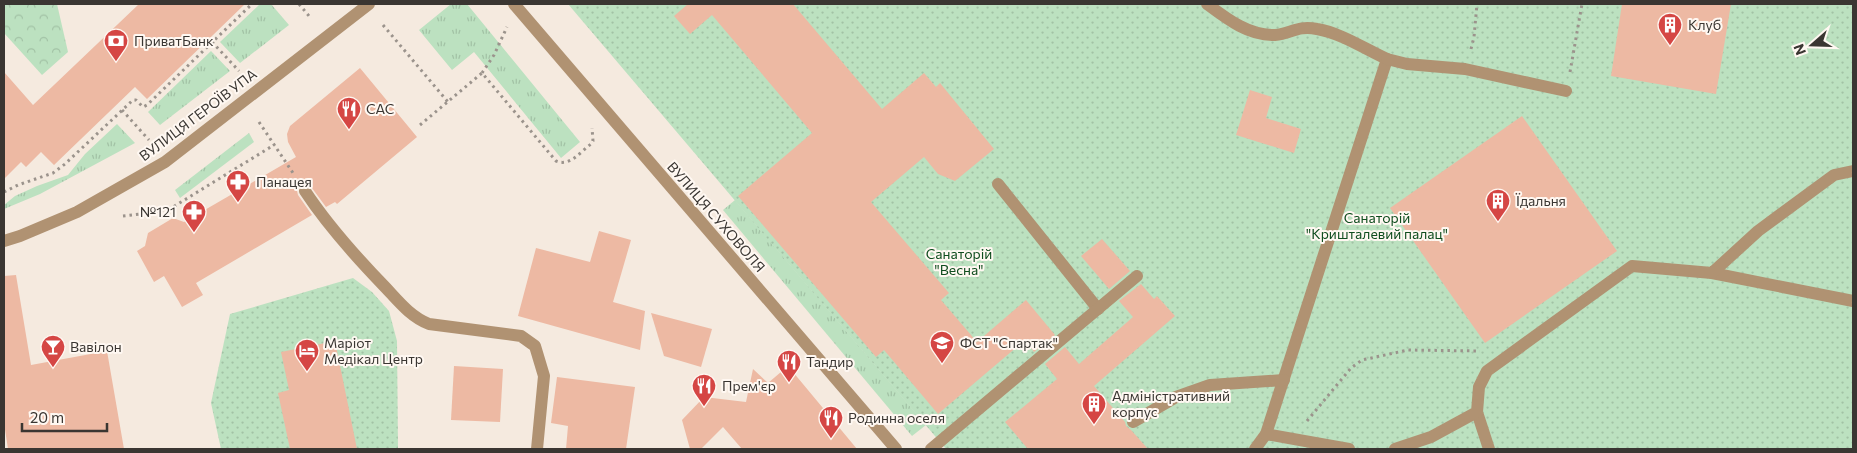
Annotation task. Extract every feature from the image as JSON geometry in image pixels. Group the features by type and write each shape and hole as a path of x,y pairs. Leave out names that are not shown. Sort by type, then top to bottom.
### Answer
{"street":[{"name":"ВУЛИЦЯ ГЕРОЇВ УПА","path":"4,241 77,212 165,162 369,4"},
{"name":"ВУЛИЦЯ СУХОВОЛЯ","path":"514,4 896,449"},
{"path":"1207,4 1250,32 1276,35 1301,27 1317,29 1334,34 1387,59 1407,64 1465,69 1566,91"},
{"path":"1255,449 1266,434 1387,59"},
{"path":"1712,273 1758,231 1834,175 1853,171"},
{"path":"998,184 1098,309"},
{"path":"305,191 324,220 416,319 429,324 521,336 535,346 544,376 536,449"},
{"path":"1489,449 1477,412 1479,387 1487,371 1632,266 1712,273 1853,301"},
{"path":"931,449 1137,276"},
{"path":"1133,422 1176,396 1210,385 1284,380"},
{"path":"1395,449 1431,438 1477,412"},
{"path":"1266,434 1350,449"}],"path":[{"path":"4,192 53,173 134,100 142,106 147,105 252,4"},
{"path":"299,4 309,16"},
{"path":"1465,69 1474,37 1477,4"},
{"path":"1566,91 1582,4"},
{"path":"383,25 448,102"},
{"path":"420,125 482,73 494,55 507,26"},
{"path":"212,42 239,71"},
{"path":"482,73 556,161 564,164 591,144 593,141 591,125"},
{"path":"122,110 149,140"},
{"path":"259,122 305,191"},
{"path":"123,216 151,213 173,207 274,145"},
{"path":"1294,439 1308,419 1351,368 1362,360 1408,350 1478,351 1507,356"}],"green space":[{"path":"4,4 57,4 68,52 42,75 4,33"},
{"path":"260,4 271,4 289,25 240,63 220,42"},
{"path":"451,4 467,4 580,142 561,158 474,52 452,70 419,30"},
{"name":"Санаторій \"Кришталевий палац\"","path":"568,4 1853,4 1853,449 946,449"},
{"path":"211,51 230,71 160,125 148,112"},
{"path":"117,124 135,143 40,194 4,209 4,205 15,196 68,175 85,154"},
{"path":"249,133 254,142 180,198 175,190"},
{"path":"735,200 926,425 912,436 723,210"},
{"name":"Маріот Медікал Центр","path":"353,278 372,292 389,311 397,341 398,449 221,449 211,403 230,314"}],"building":[{"path":"139,4 245,4 147,99 135,87 54,165 41,152 26,167 21,162 4,179 4,72 33,105"},
{"path":"688,4 793,4 882,109 924,73 936,87 940,83 994,149 955,181 938,174 924,157 871,202 949,293 941,300 977,342 1026,300 1055,335 1034,352 1025,340 938,414 884,350 876,357 738,196 812,133 712,15 690,34 674,16"},
{"name":"Клуб","path":"1622,4 1731,4 1716,94 1611,76"},
{"path":"360,68 417,137 337,204 335,202 326,207 309,184 304,183 300,185 297,191 298,195 312,215 196,283 203,295 182,307 164,276 154,282 137,251 145,246 148,233 173,218 184,222 296,157 288,142 287,134 290,126"},
{"path":"1250,90 1272,97 1266,118 1301,129 1294,153 1236,135"},
{"name":"Їдальня","path":"1522,116 1617,251 1485,343 1390,208"},
{"path":"599,231 631,240 613,302 645,311 640,350 518,316 536,248 590,262"},
{"path":"1102,239 1130,271 1109,289 1081,256"},
{"path":"16,275 31,365 107,351 124,449 8,449 4,423 4,276"},
{"path":"1141,284 1154,299 1157,296 1175,316 1094,386 1125,422 1126,426 1148,449 1028,449 1005,422 1057,379 1045,364 1065,347 1079,364 1133,317 1119,301"},
{"path":"651,313 712,329 701,367 664,356"},
{"path":"335,341 357,449 290,449 278,393 289,390 281,352"},
{"path":"454,366 503,369 500,422 451,420"},
{"path":"788,366 857,449 742,449 723,427 701,449 690,449 682,420 704,397 746,402 753,369 768,383"},
{"path":"557,377 635,387 626,449 566,449 568,426 551,423"}],"place":[{"name":"Клуб","path":"1670,46"},
{"name":"ПриватБанк","path":"116,62"},
{"name":"САС","path":"349,130"},
{"name":"Панацея","path":"238,203"},
{"name":"Їдальня","path":"1498,222"},
{"name":"№121","path":"194,233"},
{"name":"ФСТ \"Спартак\"","path":"942,364"},
{"name":"Вавілон","path":"53,368"},
{"name":"Маріот Медікал Центр","path":"307,372"},
{"name":"Тандир","path":"789,383"},
{"name":"Прем'єр","path":"704,407"},
{"name":"Адміністративний корпус","path":"1094,425"},
{"name":"Родинна оселя","path":"831,439"}],"park label":[{"name":"Санаторій \"Весна\"","path":"959,262"}]}
